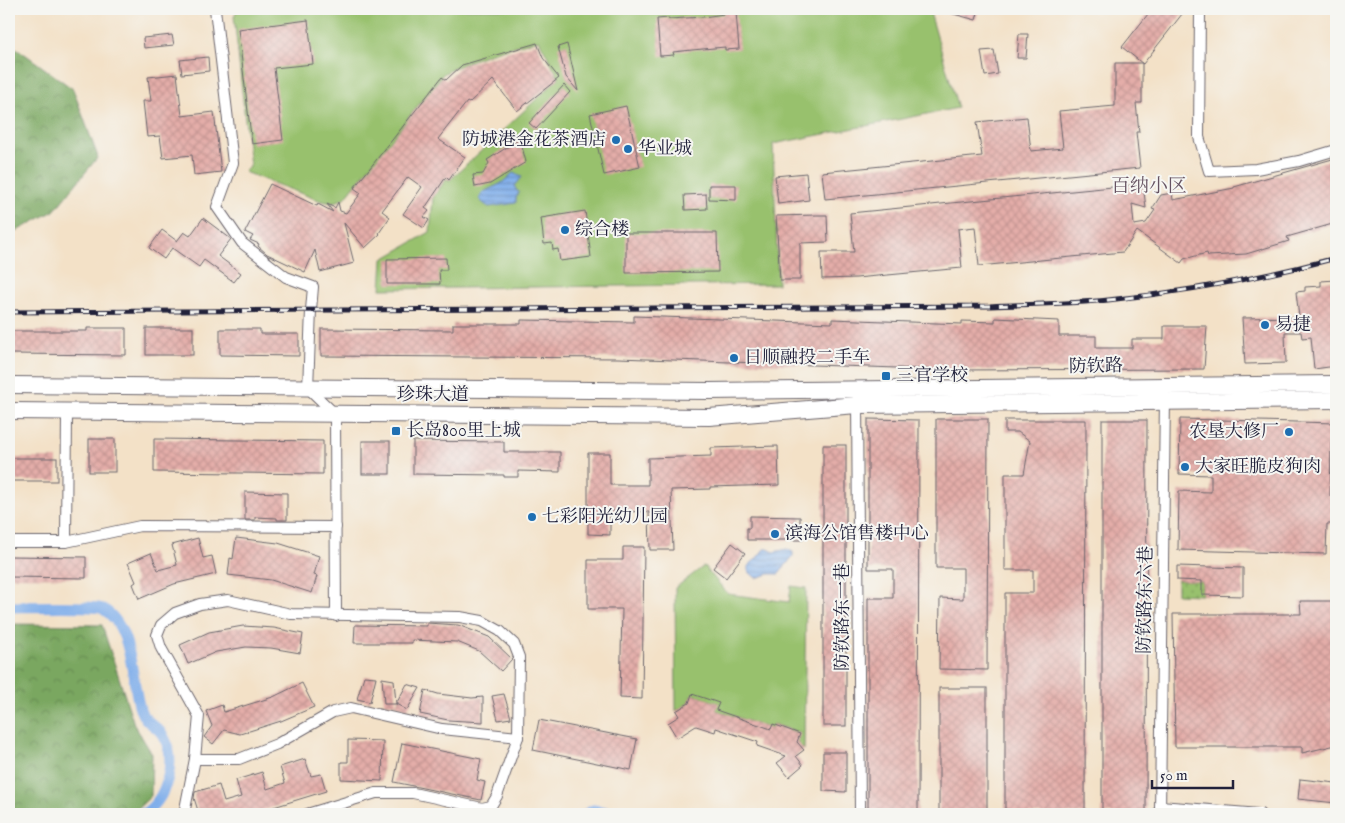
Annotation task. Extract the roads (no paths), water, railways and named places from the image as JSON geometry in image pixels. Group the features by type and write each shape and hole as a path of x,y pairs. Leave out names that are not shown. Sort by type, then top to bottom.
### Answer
{"main road":[{"name":"防钦路","path":"857,389 1336,384"},
{"name":"珍珠大道","path":"9,385 709,391 857,389"},
{"name":"防钦路","path":"857,405 1336,400"},
{"name":"珍珠大道","path":"9,411 709,417 857,405"}],"street":[{"path":"215,9 233,162 217,207 242,243 286,277 313,287 308,388 336,414 336,616"},
{"path":"1200,9 1199,138 1209,171 1256,169 1299,161 1336,150"},
{"name":"防钦路东六巷","path":"1160,810 1166,386"},
{"name":"防钦路东一巷","path":"857,389 860,814"},
{"path":"66,542 67,412"},
{"path":"9,542 66,542 140,526 336,527"},
{"path":"184,814 195,759 199,716 161,648 156,635 161,624 175,613 200,604 228,600 291,614 460,617 482,621 500,631 514,644 519,657 518,738 497,796 490,806 482,808 413,793 376,792 307,814"},
{"path":"195,759 238,759 277,744 333,712 351,708 442,729 518,738"},
{"path":"1160,810 1260,814"}],"water":[{"path":"513,173 522,177 515,186 519,192 516,203 489,207 483,203 480,196 483,193 500,184"},
{"path":"764,549 774,552 787,549 793,552 793,556 779,574 769,574 756,578 748,571 748,566"}],"waterway":[{"path":"9,607 98,608 103,609 113,617 126,640 142,714 162,733 170,757 164,790 151,808 143,814"},
{"path":"586,814 593,810 619,814"}],"railway":[{"path":"9,312 990,306 1049,304 1108,300 1166,293 1251,278 1336,258"}],"place":[{"name":"防城港金花茶酒店","path":"616,140"},
{"name":"华业城","path":"628,149"},
{"name":"综合楼","path":"565,230"},
{"name":"易捷","path":"1265,325"},
{"name":"日顺融投二手车","path":"734,358"},
{"name":"三官学校","path":"886,376"},
{"name":"长岛800里上城","path":"396,431"},
{"name":"农垦大修厂","path":"1289,432"},
{"name":"大家旺脆皮狗肉","path":"1185,467"},
{"name":"七彩阳光幼儿园","path":"532,517"},
{"name":"滨海公馆售楼中心","path":"775,534"}],"district":[{"name":"百纳小区","path":"1149,187"}]}
